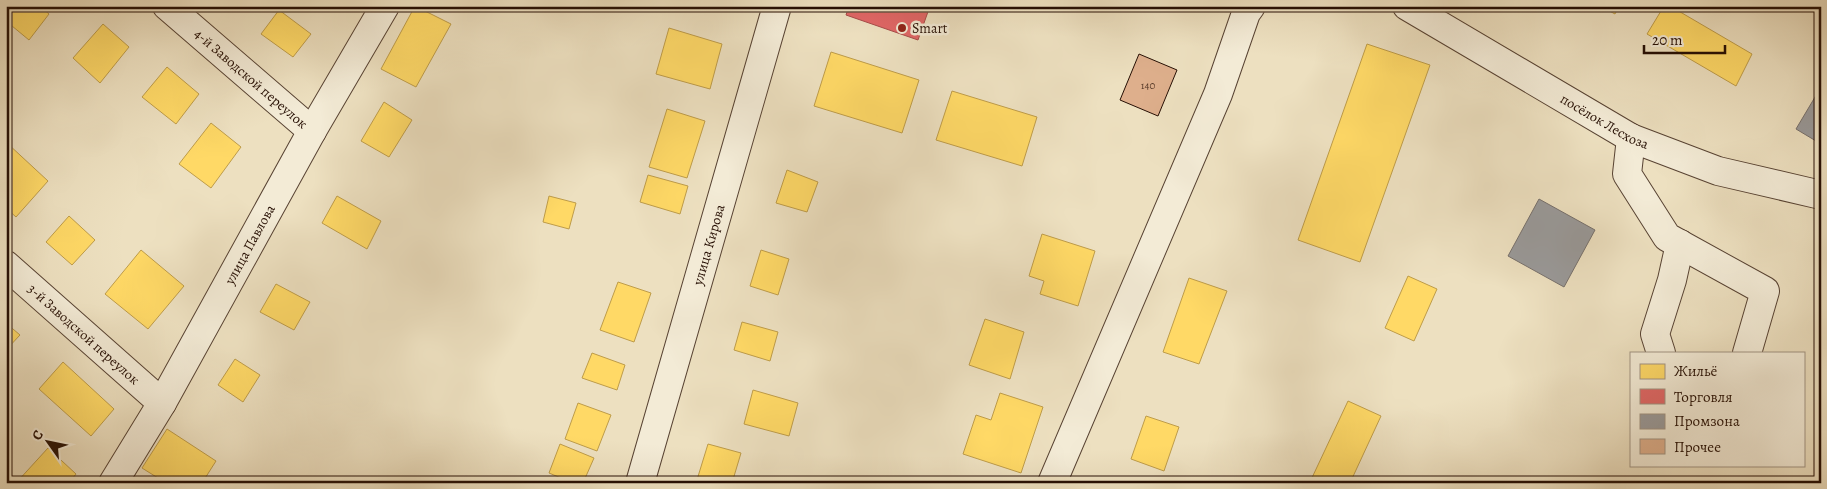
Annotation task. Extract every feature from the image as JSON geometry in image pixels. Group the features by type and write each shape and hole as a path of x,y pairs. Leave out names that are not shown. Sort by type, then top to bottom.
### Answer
{"street":[{"name":"4-й Заводской переулок","path":"167,6 312,130"},
{"name":"улица Павлова","path":"113,483 162,403 312,130 386,6"},
{"name":"улица Кирова","path":"640,483 777,6"},
{"path":"1052,483 1218,94 1246,13 1251,6"},
{"name":"посёлок Лесхоза","path":"1407,6 1631,138 1718,171 1821,195"},
{"path":"1631,138 1627,174 1668,237 1765,291 1747,352"},
{"path":"1661,352 1655,334 1672,280 1680,244"},
{"name":"3-й Заводской переулок","path":"6,265 162,403"}],"building: Жильё":[{"path":"6,6 40,6 49,14 29,40 6,21"},
{"path":"415,6 451,24 416,87 381,69"},
{"path":"1600,6 1619,6 1615,14"},
{"path":"1664,6 1670,6 1752,54 1736,86 1647,34"},
{"path":"279,10 311,34 293,57 261,34"},
{"path":"103,24 129,47 100,83 73,58"},
{"path":"669,28 722,44 710,89 656,74"},
{"path":"1367,44 1430,65 1360,262 1298,240"},
{"path":"831,52 919,80 902,133 814,106"},
{"path":"167,67 199,94 176,124 142,97"},
{"path":"952,91 1037,117 1022,166 936,140"},
{"path":"384,102 412,120 389,157 361,141"},
{"path":"667,109 705,121 687,178 649,167"},
{"path":"211,123 241,147 211,188 179,164"},
{"path":"7,143 48,181 16,217 6,208"},
{"path":"787,170 818,182 807,212 776,203"},
{"path":"648,175 688,186 680,214 640,202"},
{"path":"337,196 381,221 367,249 322,223"},
{"path":"549,196 576,203 569,229 543,222"},
{"path":"69,216 95,240 72,265 46,242"},
{"path":"1042,234 1095,251 1078,306 1040,294 1044,281 1029,276"},
{"path":"141,250 184,286 148,329 105,294"},
{"path":"761,250 789,259 778,295 750,286"},
{"path":"1408,276 1437,289 1414,341 1385,328"},
{"path":"1189,278 1227,291 1199,364 1163,352"},
{"path":"618,282 651,293 634,342 600,330"},
{"path":"276,284 310,302 294,330 260,312"},
{"path":"985,319 1024,332 1010,379 969,365"},
{"path":"742,322 778,332 770,361 734,350"},
{"path":"6,323 20,335 6,350"},
{"path":"592,353 625,365 617,390 582,378"},
{"path":"235,359 260,375 243,402 218,385"},
{"path":"63,362 114,409 91,436 39,389"},
{"path":"753,390 798,403 789,436 744,424"},
{"path":"1000,393 1043,407 1021,473 963,454 976,415 991,420"},
{"path":"1348,401 1381,416 1350,483 1310,482"},
{"path":"578,403 611,415 597,451 565,439"},
{"path":"1146,416 1179,427 1164,471 1131,459"},
{"path":"167,429 216,461 202,483 166,483 142,468"},
{"path":"560,444 594,458 583,483 573,483 549,473"},
{"path":"708,444 741,453 732,483 696,483"},
{"path":"48,448 76,474 69,483 16,483"}],"building: Торговля":[{"name":"Smart","path":"849,6 930,6 918,40 846,15"}],"building: Промзона":[{"path":"1821,87 1821,144 1796,129"},
{"path":"1539,199 1595,230 1564,287 1508,256"}],"building: Прочее":[{"path":"1139,54 1177,70 1158,116 1120,100"}],"place":[{"name":"Smart","path":"902,28"}]}
